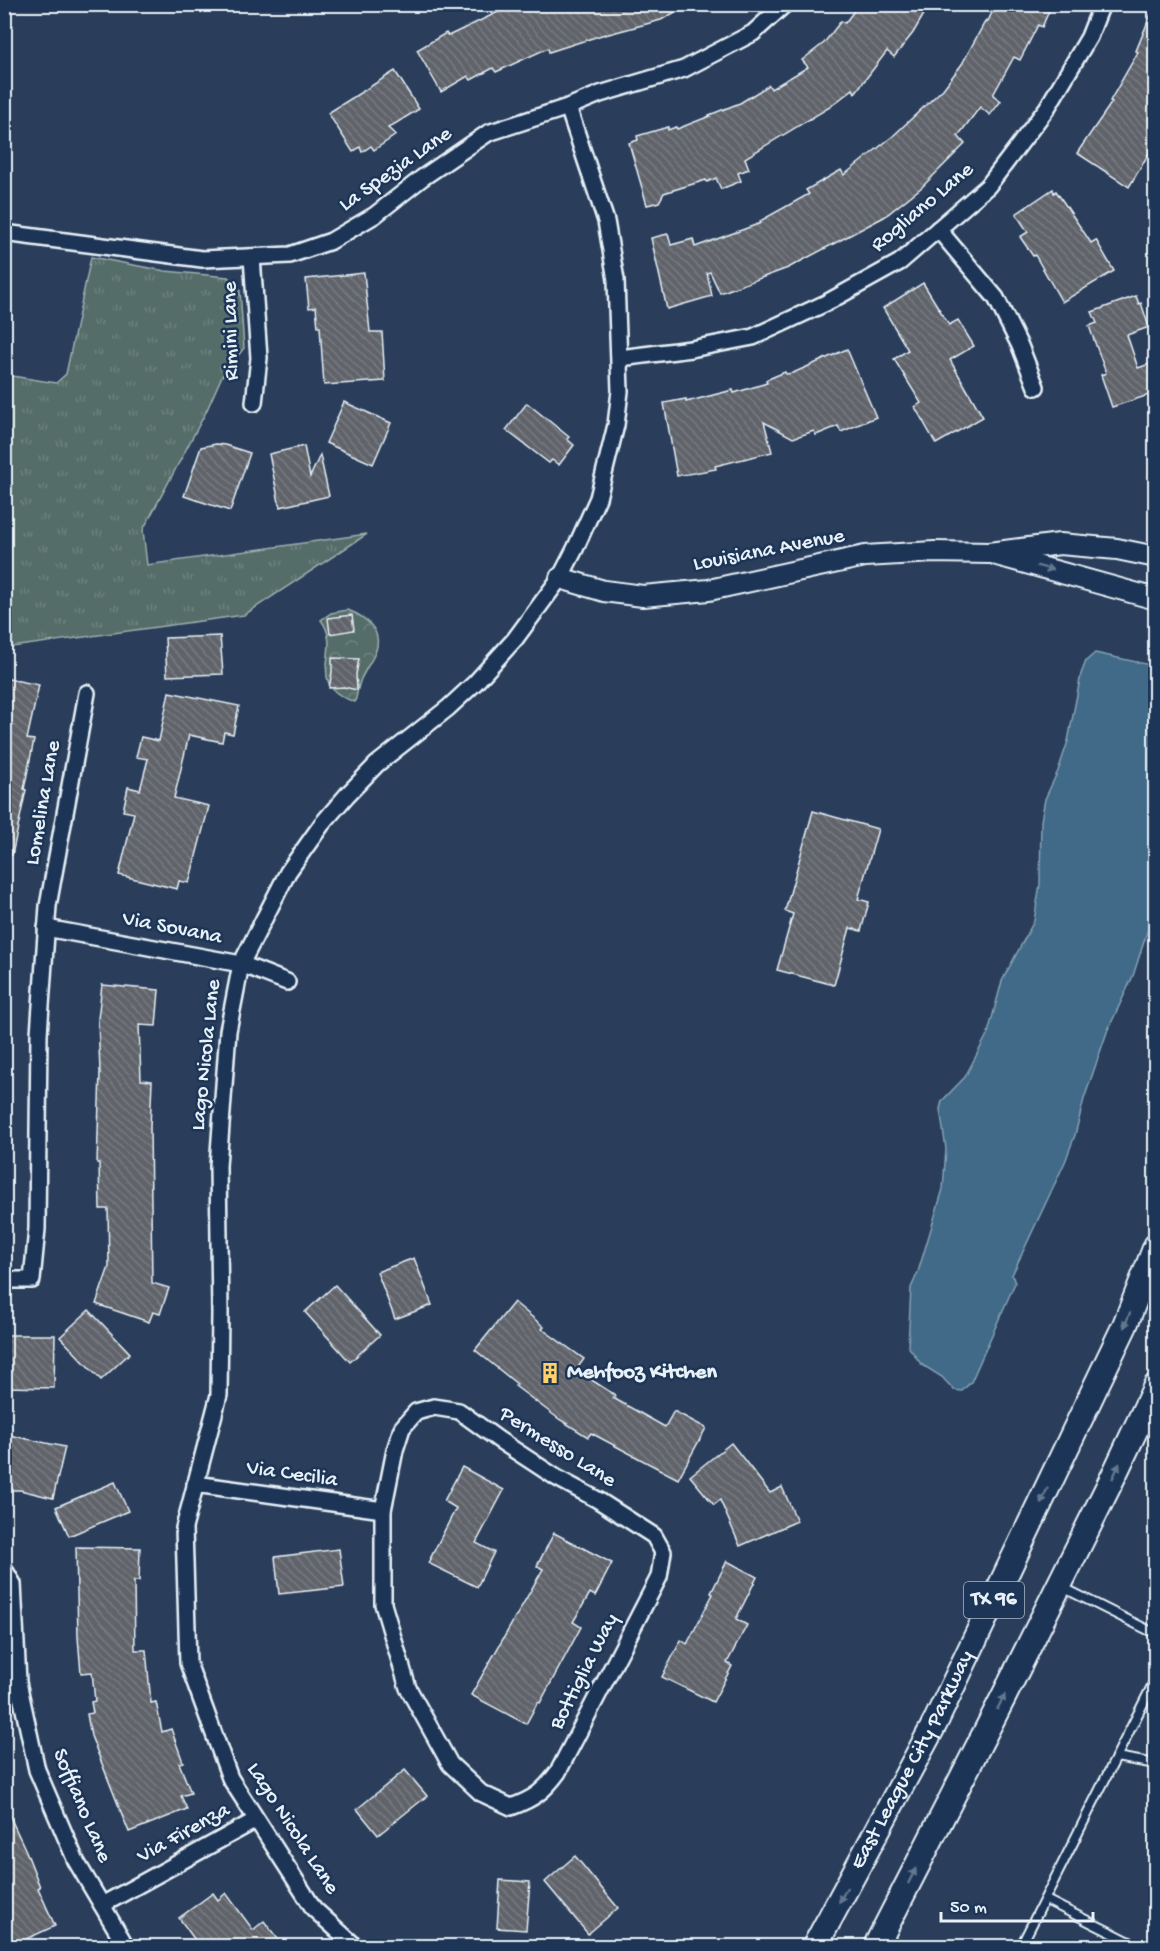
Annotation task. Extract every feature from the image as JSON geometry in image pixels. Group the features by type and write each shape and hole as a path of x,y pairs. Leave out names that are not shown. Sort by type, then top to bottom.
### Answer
{"main road":[{"name":"East League City Parkway","path":"815,1947 935,1723 1125,1325 1155,1246"},
{"name":"TX 96","path":"876,1947 999,1707 1113,1477 1155,1386"}],"street":[{"name":"La Spezia Lane","path":"4,233 202,259 290,255 332,241 375,215 422,178 488,133 568,107 600,93 684,69 753,33 785,4"},
{"name":"Rogliano Lane","path":"620,358 692,349 753,337 826,303 900,262 988,186 1047,108 1089,37 1102,4"},
{"name":"Lago Nicola Lane","path":"355,1947 314,1910 230,1778 188,1663 184,1528 219,1395 218,1166 228,1031 240,964 288,872 322,824 377,764 448,708 475,683 515,639 560,578 598,498 608,464 620,391 616,280 606,221 568,107"},
{"path":"938,230 996,298 1020,346 1036,387"},
{"name":"Rimini Lane","path":"252,257 259,358 255,403"},
{"name":"Louisiana Avenue","path":"560,578 604,591 643,596 710,590 865,556 934,552 989,553 1060,544 1117,549 1155,556"},
{"name":"Louisiana Avenue","path":"989,553 1155,598"},
{"name":"Lomelina Lane","path":"4,1280 32,1280 38,1229 39,1035 48,906 87,693"},
{"name":"Via Sovana","path":"46,928 240,964 287,982"},
{"name":"Permesso Lane","path":"383,1510 395,1450 402,1428 416,1412 434,1407 459,1411 557,1478 598,1500 654,1536"},
{"name":"Via Cecilia","path":"195,1484 383,1510"},
{"name":"Bottiglia Way","path":"383,1510 383,1605 408,1688 450,1764 481,1793 511,1807 529,1800 546,1789 567,1755 659,1577 663,1552 654,1536"},
{"name":"Soffiano Lane","path":"4,1569 13,1584 18,1682 38,1770 76,1862 126,1947"},
{"name":"Via Firenza","path":"102,1905 256,1820"}],"lane":[{"path":"1058,1585 1155,1634"},
{"path":"1021,1947 1155,1678"},
{"path":"1116,1757 1155,1764"},
{"path":"1046,1900 1138,1947"}],"green space":[{"path":"91,257 165,271 228,277 240,290 244,348 222,376 206,412 143,530 147,565 367,534 244,615 5,648 5,375 56,383 66,374"},
{"path":"348,610 367,621 377,638 375,653 361,679 355,702 339,695 330,686 327,676 329,643 321,620 331,613"}],"water":[{"path":"1095,653 1155,666 1156,889 1148,929 1133,976 1107,1032 1065,1162 1012,1275 1015,1283 971,1382 962,1391 954,1390 942,1377 921,1364 908,1346 911,1288 943,1189 946,1149 940,1109 942,1101 965,1077 988,1033 1002,981 1034,921 1040,884 1041,821 1045,799 1068,741 1081,674 1086,661"}],"building":[{"path":"515,4 690,4 661,20 605,34 549,52 548,48 496,72 493,68 471,80 468,76 441,92 417,50 446,33 448,36"},
{"path":"859,4 930,4 913,33 894,57 887,51 855,93 853,89 830,107 745,158 749,169 738,173 741,181 721,189 716,178 707,182 706,180 664,193 659,202 647,205 629,143 638,140 637,136 668,127 668,130 676,127 677,129 710,116 740,103 769,85 771,89 808,67 802,60 824,43 841,21 845,23"},
{"path":"996,4 1052,4 1042,27 1038,25 1020,60 1014,57 993,95 1001,101 990,115 980,107 958,136 965,144 922,187 884,217 788,268 720,293 710,272 707,273 712,296 667,309 651,238 668,234 671,245 693,239 695,247 761,223 760,221 809,194 806,190 841,170 844,175 893,136 943,89 962,64"},
{"path":"1155,4 1155,143 1129,187 1077,153 1112,102 1110,101 1138,52 1136,51"},
{"path":"395,71 419,109 388,128 396,135 374,150 371,146 362,152 360,147 353,152 328,113"},
{"path":"1053,189 1091,243 1096,240 1114,271 1062,302 1035,255 1033,256 1020,237 1028,232 1016,214"},
{"path":"364,273 370,332 382,332 385,381 324,385 320,327 318,327 316,307 309,308 306,279"},
{"path":"923,283 949,325 958,320 974,346 950,360 983,417 936,444 915,407 921,403 894,359 908,350 883,308"},
{"path":"1136,296 1139,304 1141,303 1149,327 1127,335 1138,368 1155,362 1155,393 1112,407 1101,375 1106,373 1089,326 1097,323 1092,312"},
{"path":"847,349 876,417 841,432 838,426 816,435 814,431 793,438 764,422 772,452 715,466 716,469 677,476 664,403 686,399 686,402 733,390 734,393 767,383 766,380 785,372 786,374 793,373"},
{"path":"344,402 391,423 373,464 326,443"},
{"path":"527,403 569,437 567,439 574,445 559,465 552,460 549,463 506,430"},
{"path":"216,444 250,453 230,511 184,496 201,447"},
{"path":"304,446 310,477 320,455 329,496 280,507 269,454"},
{"path":"352,615 354,630 330,634 328,618"},
{"path":"220,636 223,674 167,676 165,638"},
{"path":"332,658 359,659 356,674 357,690 344,687 329,688"},
{"path":"4,678 39,685 27,739 34,740 12,855 4,855"},
{"path":"169,692 239,706 233,734 224,732 222,742 189,735 174,798 209,806 189,883 179,881 177,889 119,875 134,813 123,811 128,787 140,790 148,759 136,757 141,737 159,741"},
{"path":"813,811 878,829 858,899 869,902 861,931 850,928 834,985 777,970 793,914 785,911"},
{"path":"102,985 159,990 156,1026 139,1025 141,1080 152,1081 150,1127 152,1283 169,1288 160,1314 153,1312 149,1322 96,1304 109,1267 108,1209 100,1209 99,1163 97,1163 100,1072 98,1019"},
{"path":"414,1258 432,1305 395,1319 377,1272"},
{"path":"335,1285 380,1335 350,1362 305,1312"},
{"path":"514,1302 544,1327 542,1329 584,1359 576,1370 615,1395 613,1398 665,1427 674,1411 706,1428 678,1479 591,1433 588,1437 559,1419 515,1386 517,1384 475,1350"},
{"path":"89,1310 130,1353 101,1380 60,1337"},
{"path":"4,1335 55,1335 54,1388 4,1387"},
{"path":"4,1434 65,1447 53,1498 20,1490 4,1490"},
{"path":"731,1443 770,1493 782,1487 797,1521 740,1546 720,1500 714,1505 690,1476"},
{"path":"462,1467 504,1490 476,1543 494,1552 477,1587 428,1563 456,1508 444,1501"},
{"path":"115,1482 128,1511 69,1536 56,1507"},
{"path":"554,1533 612,1563 595,1596 590,1593 573,1622 581,1627 540,1703 538,1702 526,1724 471,1695 543,1569 537,1566"},
{"path":"76,1547 140,1548 139,1581 134,1581 135,1650 146,1650 151,1703 156,1702 162,1732 171,1729 183,1762 179,1763 191,1793 181,1796 187,1809 129,1832 91,1736 87,1714 93,1713 91,1702 95,1701 92,1672 81,1673"},
{"path":"339,1549 344,1587 279,1594 275,1557"},
{"path":"727,1561 757,1577 736,1619 747,1625 727,1663 732,1666 713,1702 662,1677 681,1640 687,1644"},
{"path":"405,1770 427,1796 378,1835 357,1809"},
{"path":"4,1804 26,1851 40,1887 38,1888 55,1926 9,1947 4,1947"},
{"path":"575,1856 618,1908 588,1934 545,1882"},
{"path":"500,1880 530,1882 526,1930 497,1928"},
{"path":"213,1893 218,1900 226,1893 253,1930 264,1921 284,1947 200,1947 179,1918"}],"place":[{"name":"Mehfooz Kitchen","path":"550,1373"}]}
